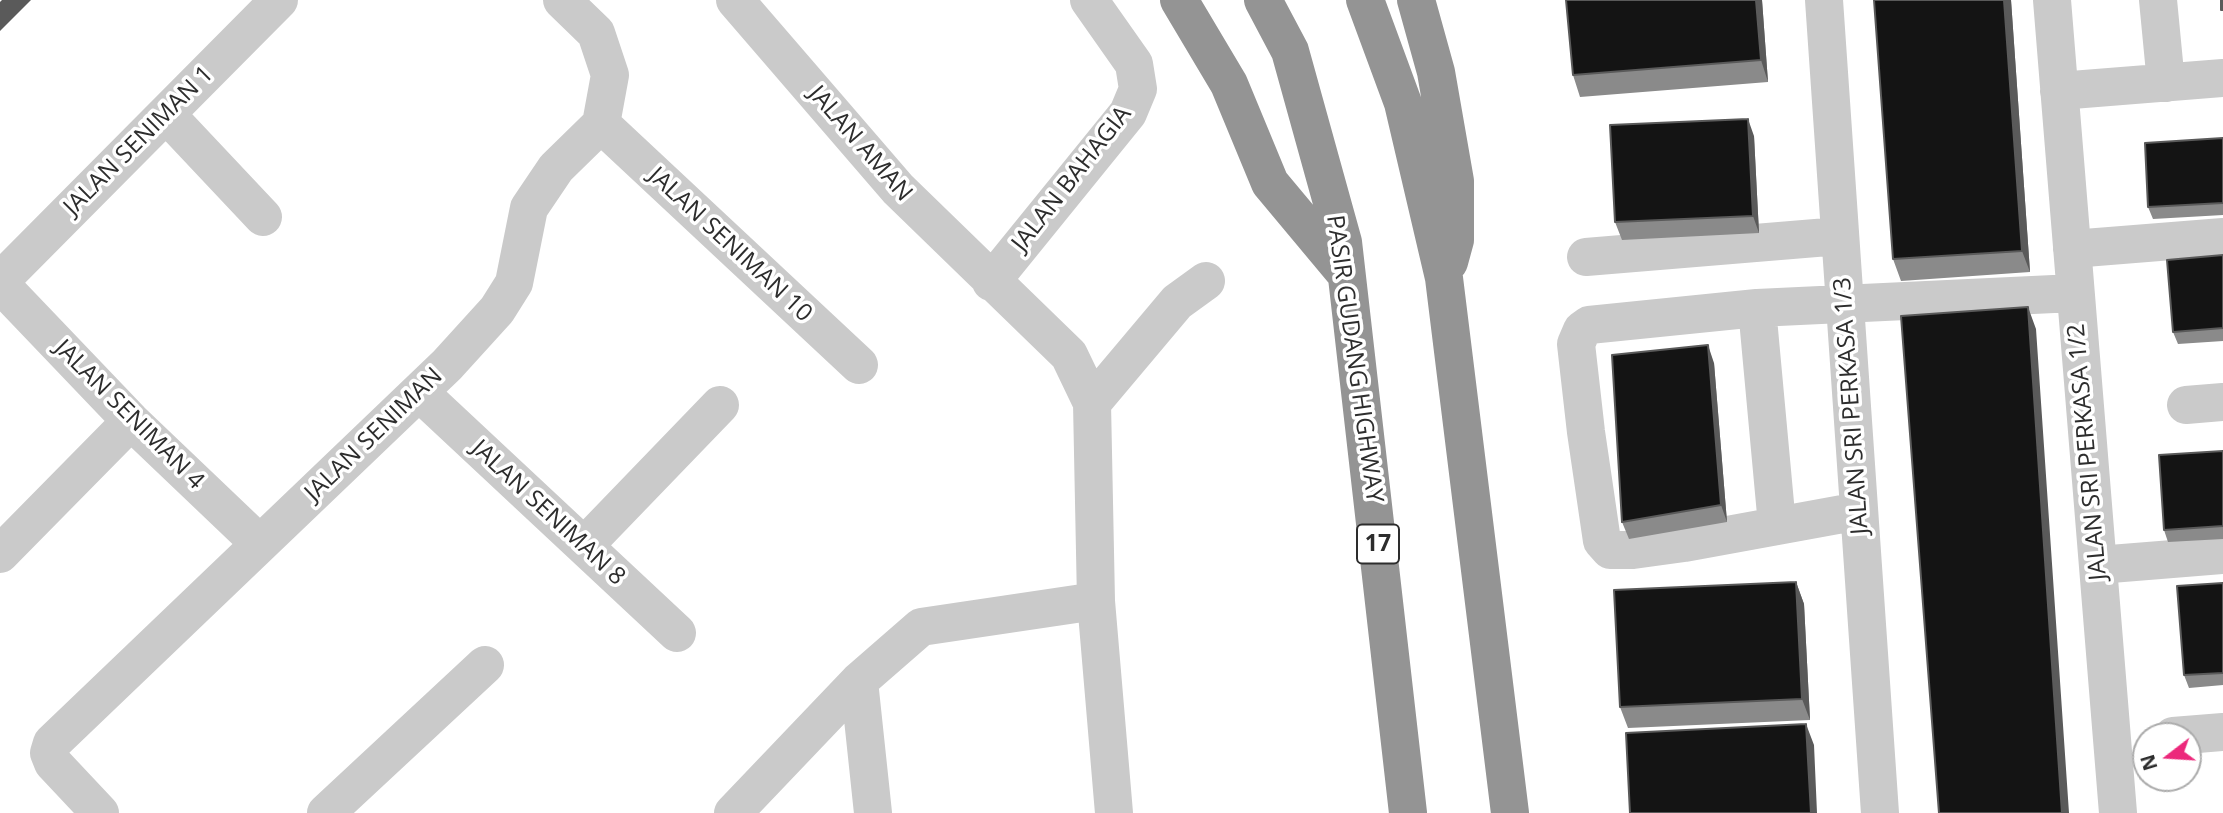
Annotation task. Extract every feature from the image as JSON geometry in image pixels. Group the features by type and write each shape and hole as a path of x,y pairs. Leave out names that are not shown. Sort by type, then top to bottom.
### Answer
{"highway":[{"path":"1180,0 1229,84 1269,183 1347,275"},
{"name":"PASIR GUDANG HIGHWAY","path":"1263,0 1290,51 1338,223 1347,275 1408,813"},
{"path":"1364,0 1403,103 1444,278 1510,813"},
{"path":"1416,0 1436,72 1455,181 1455,240 1444,278"}],"street":[{"name":"JALAN SENIMAN 1","path":"0,283 279,0"},
{"path":"562,0 596,33 610,75 601,124"},
{"name":"JALAN AMAN","path":"735,0 898,189 1069,355 1091,404"},
{"name":"JALAN BAHAGIA","path":"991,282 1128,113 1138,89 1135,64 1089,0"},
{"name":"JALAN SRI PERKASA 1/3","path":"1824,0 1880,813"},
{"name":"JALAN SRI PERKASA 1/2","path":"2052,0 2118,813"},
{"path":"2158,0 2166,83"},
{"path":"2059,91 2223,78"},
{"path":"166,114 263,217"},
{"name":"JALAN SENIMAN 10","path":"601,124 859,365"},
{"name":"JALAN SENIMAN","path":"100,813 53,763 49,753 52,743 419,392 497,310 514,283 529,208 556,168 601,124"},
{"path":"1586,257 1840,236"},
{"path":"2072,249 2223,237"},
{"path":"1114,813 1096,601 1091,404 1177,302 1206,281"},
{"name":"JALAN SENIMAN 4","path":"0,283 131,421 260,544"},
{"path":"1859,511 1684,543 1633,550 1610,550 1602,541 1576,344 1582,330 1589,325 1757,308 2076,293"},
{"path":"1757,308 1777,525"},
{"name":"JALAN SENIMAN 8","path":"419,392 677,634"},
{"path":"584,546 720,405"},
{"path":"0,554 131,421"},
{"path":"2098,565 2223,555"},
{"path":"733,813 859,681 921,627 1096,601"},
{"path":"326,813 485,665"},
{"path":"859,681 873,813"},
{"path":"2202,734 2223,732"}],"building":[{"path":"1566,0 1756,0 1761,60 1573,75"},
{"path":"1874,0 2004,0 2022,251 1893,259"},
{"path":"1748,119 1753,216 1615,222 1610,125"},
{"path":"2223,138 2223,203 2148,207 2145,143"},
{"path":"2223,255 2223,328 2173,332 2167,260"},
{"path":"2028,307 2062,813 1939,813 1901,316"},
{"path":"1708,345 1721,505 1622,522 1612,355"},
{"path":"2223,451 2223,526 2164,530 2159,455"},
{"path":"1796,582 1802,699 1620,707 1614,590"},
{"path":"2223,583 2223,673 2184,675 2177,586"},
{"path":"1806,724 1811,813 1630,813 1626,733"}]}
